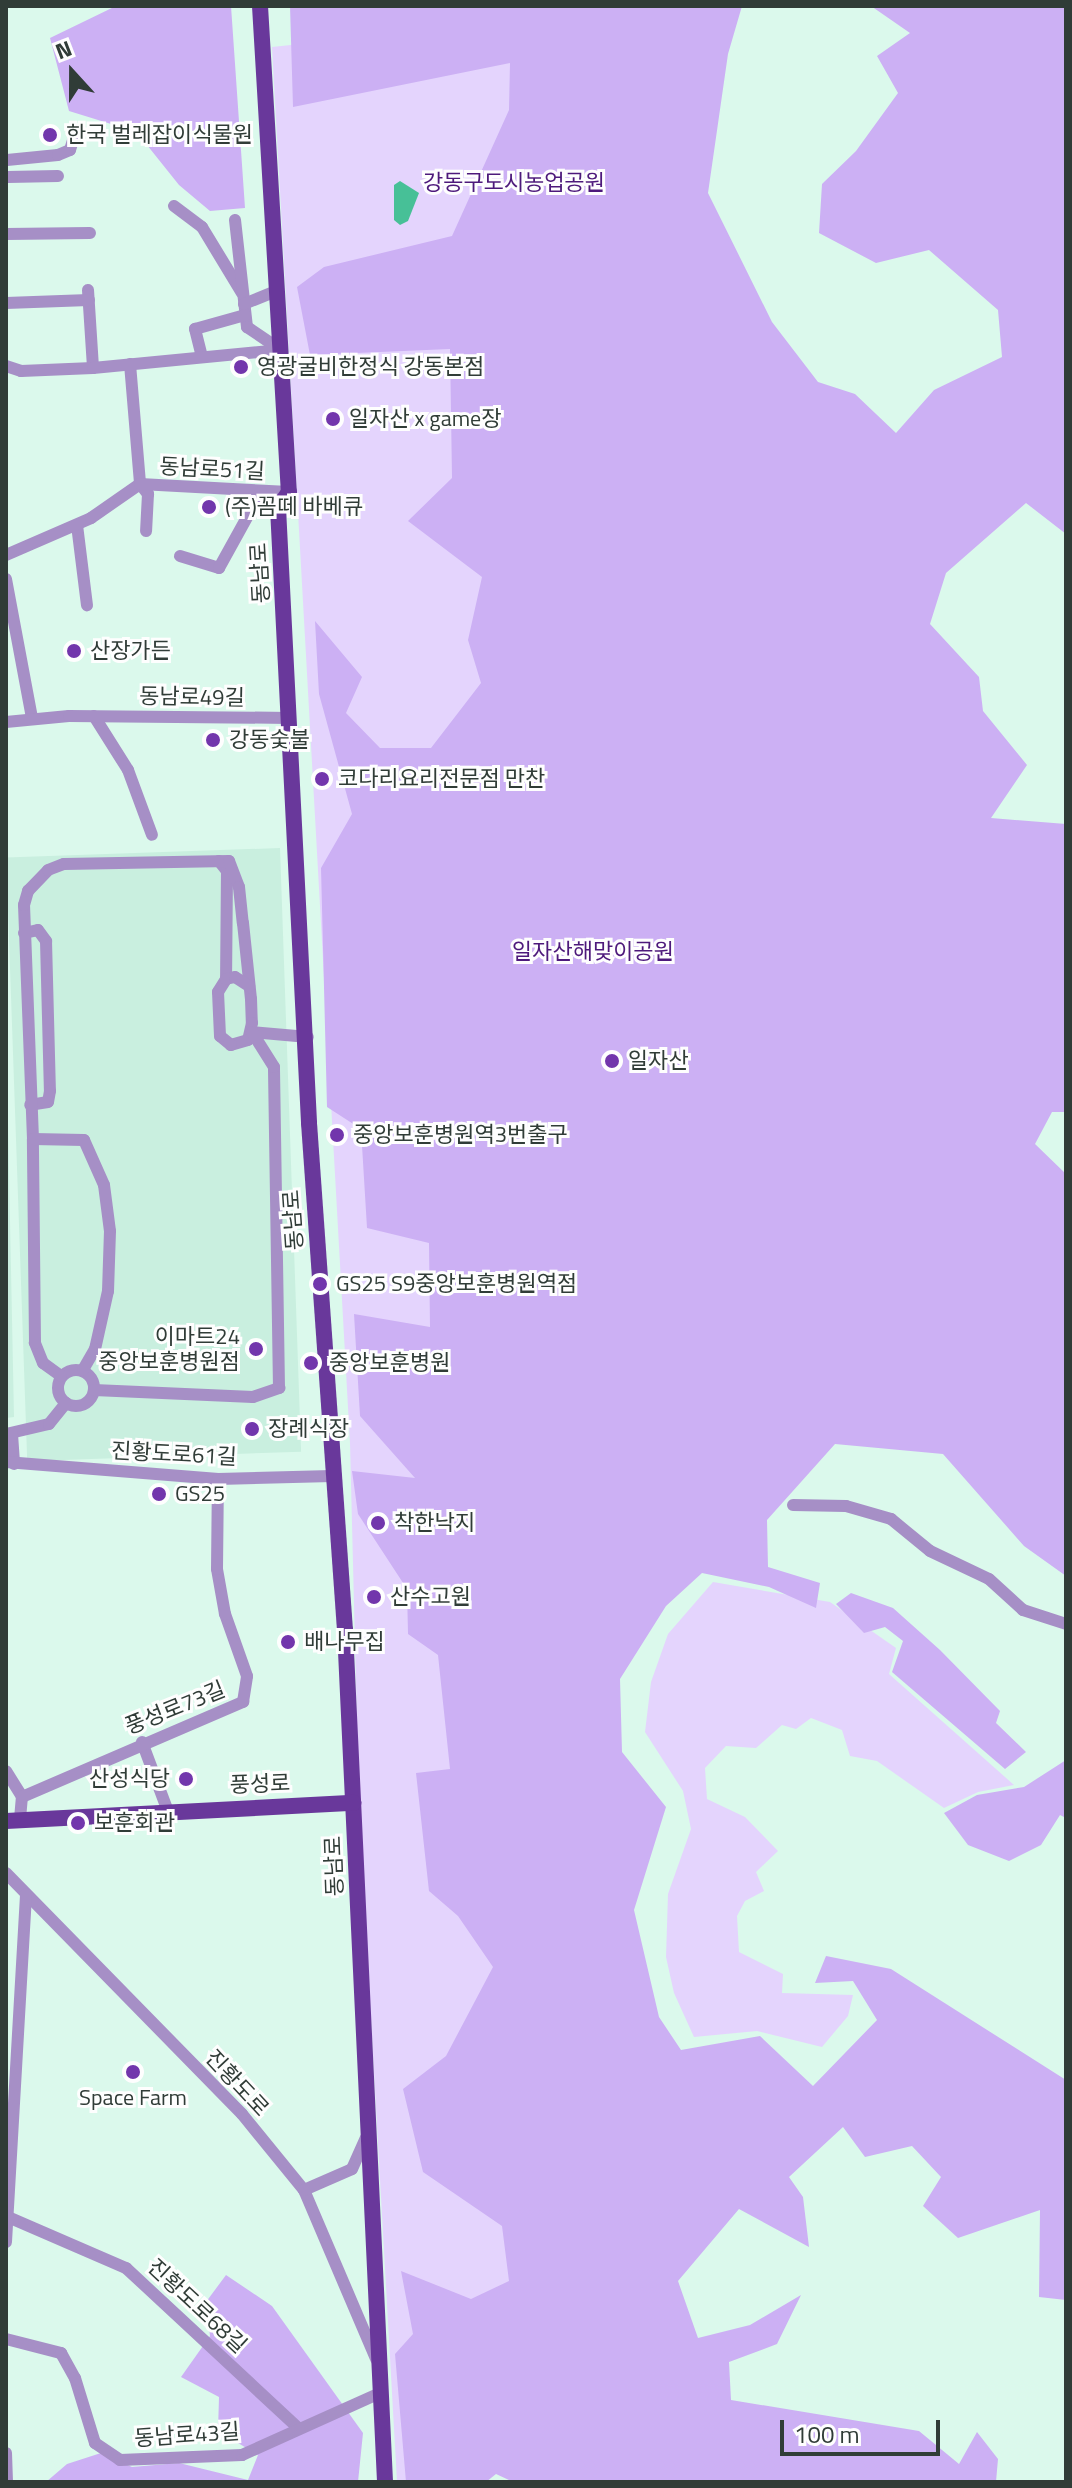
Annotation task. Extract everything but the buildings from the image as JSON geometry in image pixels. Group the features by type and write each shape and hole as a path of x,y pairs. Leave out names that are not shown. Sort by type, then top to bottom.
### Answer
{"main road":[{"name":"동남로","path":"260,6 289,492 278,508 308,1037 309,1123 354,1803 366,2138 385,2482"},
{"name":"풍성로","path":"13,1820 167,1809 354,1803"}],"street":[{"path":"58,176 7,182 6,157 58,155 70,150 73,140"},
{"path":"174,206 202,227 244,304"},
{"path":"235,220 247,327 281,350"},
{"path":"6,234 90,233"},
{"path":"202,357 195,329 277,291"},
{"path":"6,303 88,295 93,368"},
{"path":"6,366 21,371 93,368 281,350"},
{"path":"130,364 140,484 148,494 146,531"},
{"name":"동남로51길","path":"6,555 77,525 140,484 289,492"},
{"path":"180,556 219,568 261,492"},
{"path":"77,525 87,605"},
{"path":"6,579 32,718"},
{"path":"94,716 128,770 152,835"},
{"name":"동남로49길","path":"6,722 94,716 290,718"},
{"path":"213,858 227,871 226,979 218,992 220,1036 241,1045 252,1032"},
{"path":"61,1376 43,1363 35,1343 33,1139 24,933 28,891 48,870 64,864 213,858 229,861 238,877 252,1032 274,1067 279,1388 253,1397 94,1390"},
{"path":"24,933 38,930 46,941 50,1091 48,1102 30,1105"},
{"path":"226,979 241,978 249,986"},
{"path":"252,1032 308,1037"},
{"path":"33,1139 84,1140 104,1185 110,1231 108,1291 95,1349 83,1370 61,1376"},
{"path":"83,1370 94,1390"},
{"path":"61,1376 57,1388 66,1403"},
{"path":"66,1403 83,1405 94,1390"},
{"path":"9,1434 49,1424 66,1403"},
{"name":"진황도로61길","path":"9,1434 10,1463 218,1479 332,1476"},
{"name":"풍성로73길","path":"22,1797 142,1742 229,1711 247,1695 247,1676 225,1614 217,1569 218,1479"},
{"path":"793,1505 846,1506 891,1519 930,1551 989,1579 1023,1610 1066,1624"},
{"path":"142,1742 167,1809"},
{"path":"6,1771 22,1797 13,1820"},
{"name":"진황도로","path":"6,1873 242,2114 304,2190 377,2362"},
{"path":"6,2242 26,1895"},
{"path":"304,2190 352,2169 366,2138"},
{"name":"진황도로68길","path":"8,2217 126,2268 299,2429"},
{"name":"동남로43길","path":"6,2339 61,2353 75,2378 95,2443 120,2460 242,2455 380,2393"},
{"path":"6,2453 7,2482"}],"shaded area":[{"path":"400,181 419,193 408,221 400,225 394,220 394,185"},
{"name":"중앙보훈병원","path":"280,848 301,1452 27,1461 6,858"},
{"path":"6,1023 14,1417 6,1418"}],"green space":[{"path":"116,6 231,6 245,208 210,211 179,185 147,145 124,128 69,111 50,38"},
{"name":"강동구도시농업공원","path":"290,6 742,6 728,54 708,193 772,322 818,382 855,394 896,433 934,390 1002,357 998,310 929,250 876,263 819,233 822,184 856,151 898,93 877,56 910,33 871,6 1066,6 1066,534 1026,503 946,573 930,624 979,677 983,711 1027,765 991,818 1066,824 1066,1112 1052,1112 1035,1144 1066,1174 1066,1576 1024,1546 943,1454 835,1444 767,1520 768,1567 820,1583 816,1608 769,1587 702,1573 666,1606 620,1679 622,1752 666,1807 634,1910 659,2017 681,2050 760,2036 813,2086 877,2020 853,1981 815,1983 826,1956 891,1969 1066,2080 1066,2300 1039,2297 1040,2210 958,2238 923,2206 941,2177 912,2146 865,2157 843,2127 789,2177 803,2197 809,2247 739,2209 678,2281 698,2338 750,2325 801,2295 777,2344 729,2362 731,2400 919,2431 959,2464 977,2432 998,2459 996,2482 513,2482 496,2474 486,2482 406,2482 395,2354 413,2334 401,2271 471,2299 509,2281 502,2226 423,2172 403,2089 446,2056 493,1967 458,1916 429,1891 416,1773 450,1769 438,1655 408,1634 407,1589 358,1514 352,1471 415,1478 360,1416 354,1314 430,1327 429,1243 367,1228 361,1129 327,1107 321,868 352,814 319,694 315,621 362,677 346,713 380,748 431,748 481,683 468,640 482,577 408,521 452,478 450,349 310,355 297,287 324,267 452,236 509,110 510,63 293,107"},
{"name":"일자산해맞이공원","path":"659,6 706,76 609,1673 608,1769 653,2039 416,2482 397,2482 359,1805 350,1443 272,47"},
{"path":"713,1582 830,1602 896,1648 889,1674 1014,1785 978,1792 944,1808 877,1761 850,1756 842,1730 811,1718 796,1729 782,1725 756,1748 726,1746 705,1768 707,1799 745,1817 778,1851 756,1872 764,1891 745,1901 737,1916 739,1952 783,1974 782,1993 853,1995 848,2016 822,2047 757,2031 694,2037 674,1993 666,1957 668,1894 691,1829 683,1791 645,1732 651,1682 668,1634"},
{"path":"851,1593 893,1608 940,1650 1000,1711 996,1723 1026,1752 1005,1769 892,1672 903,1641 885,1627 864,1633 836,1604"},
{"path":"1066,1760 1066,1818 1060,1815 1041,1845 1009,1861 968,1845 944,1813 977,1795 1024,1787"},
{"path":"226,2275 272,2306 363,2433 358,2482 46,2482 67,2464 101,2453 132,2467 179,2463 248,2480 258,2455 218,2431 219,2397 181,2377 210,2336 206,2302"}],"place":[{"name":"한국 벌레잡이식물원","path":"50,135"},
{"name":"영광굴비한정식 강동본점","path":"241,367"},
{"name":"일자산 x game장","path":"333,419"},
{"name":"(주)꼼떼 바베큐","path":"209,507"},
{"name":"산장가든","path":"74,651"},
{"name":"강동숯불","path":"213,740"},
{"name":"코다리요리전문점 만찬","path":"322,779"},
{"name":"일자산","path":"612,1061"},
{"name":"중앙보훈병원역3번출구","path":"337,1135"},
{"name":"GS25 S9중앙보훈병원역점","path":"320,1284"},
{"name":"이마트24 중앙보훈병원점","path":"256,1349"},
{"name":"중앙보훈병원","path":"311,1363"},
{"name":"장례식장","path":"252,1429"},
{"name":"GS25","path":"159,1494"},
{"name":"착한낙지","path":"378,1523"},
{"name":"산수고원","path":"374,1597"},
{"name":"배나무집","path":"288,1642"},
{"name":"산성식당","path":"186,1779"},
{"name":"보훈회관","path":"78,1823"},
{"name":"Space Farm","path":"133,2072"}]}
